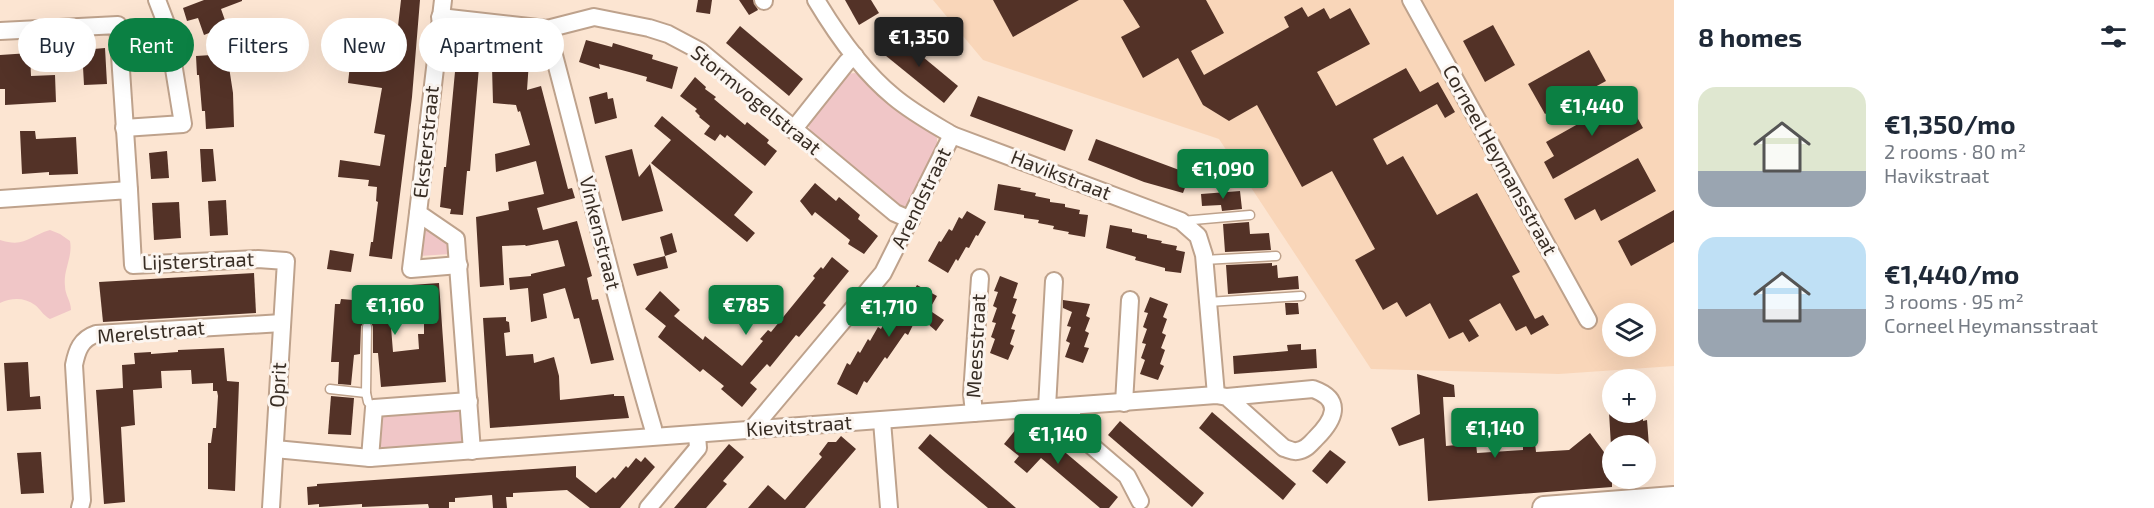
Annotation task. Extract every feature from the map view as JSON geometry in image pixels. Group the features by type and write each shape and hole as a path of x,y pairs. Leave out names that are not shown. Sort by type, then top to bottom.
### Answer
{"main road":[{"path":"1544,508 1674,498"}],"street":[{"path":"124,128 183,124 167,26 158,0"},
{"name":"Eksterstraat","path":"443,0 411,269 459,265"},
{"path":"593,0 594,18"},
{"name":"Havikstraat","path":"816,0 831,25 855,56 893,97 922,117 952,135 1181,221 1198,236 1204,260 1221,396"},
{"name":"Corneel Heymansstraat","path":"1411,0 1588,320"},
{"name":"Stormvogelstraat","path":"440,17 449,18"},
{"name":"Stormvogelstraat","path":"564,25 594,18 650,28 693,47 895,213 911,220"},
{"path":"0,31 118,25 129,190 0,199"},
{"path":"793,129 847,62 855,56"},
{"name":"Vinkenstraat","path":"558,72 654,436"},
{"name":"Arendstraat","path":"753,428 883,273 952,135"},
{"name":"Lijsterstraat","path":"129,190 133,265 258,259 286,261"},
{"name":"Eksterstraat","path":"418,213 456,239 472,451"},
{"name":"Oprit","path":"272,508 286,261"},
{"name":"Meesstraat","path":"974,413 972,394 980,278"},
{"path":"1047,407 1054,281"},
{"path":"1124,403 1130,300"},
{"name":"Merelstraat","path":"80,508 82,500 74,365 77,352 84,340 96,334 282,323"},
{"name":"Kievitstraat","path":"275,449 370,458 654,436 697,435 753,428 882,421 1313,389 1324,393 1332,402 1333,413 1327,427 1306,448 1295,452 1284,448 1221,396"},
{"path":"370,458 370,400 469,401"},
{"path":"1072,406 1072,429 1127,476 1140,501"},
{"path":"882,421 889,508"},
{"path":"648,508 698,448 697,435"}],"lane":[{"path":"1181,221 1250,215"},
{"path":"1204,260 1276,256"},
{"path":"1208,302 1300,297"},
{"path":"330,389 370,400 368,327"}],"shaded area":[{"path":"933,0 1674,0 1674,366 1602,369 1602,371 1559,374 1371,369 1219,139 983,60"},
{"path":"855,73 937,138 937,147 909,203 905,206 897,206 812,135 808,124 846,74"},
{"path":"423,226 449,246 450,254 420,256"},
{"path":"50,230 70,241 65,289 71,310 50,319 35,305 26,301 13,299 0,303 0,240 21,242"},
{"path":"461,409 463,443 379,450 380,416"}],"building":[{"path":"204,0 242,0 221,9 224,18 206,18 206,34 204,35 198,18 186,18 183,8"},
{"path":"401,0 420,0 412,97 392,259 369,256 378,202 376,201 377,187 368,186 369,180 338,177 340,160 380,166 385,135 374,133 382,88 348,83 349,72 407,72 407,18 399,18"},
{"path":"698,0 712,0 710,14 696,12"},
{"path":"739,0 753,0 758,10 749,15"},
{"path":"845,0 871,0 879,13 859,25"},
{"path":"993,0 1079,0 1013,37"},
{"path":"1123,0 1206,0 1224,33 1191,51 1204,75 1289,27 1284,17 1302,7 1308,17 1324,8 1330,19 1350,8 1370,44 1317,72 1336,106 1406,68 1420,92 1438,82 1455,112 1445,118 1437,104 1373,139 1387,165 1403,156 1437,215 1477,193 1520,272 1512,276 1535,319 1543,315 1549,325 1531,335 1526,326 1516,331 1500,303 1469,320 1479,336 1469,342 1463,332 1449,339 1430,303 1406,317 1397,302 1383,310 1355,260 1375,249 1332,171 1302,187 1257,105 1229,121 1203,105 1178,58 1143,78 1121,37 1140,27"},
{"path":"1493,25 1515,65 1485,82 1463,41"},
{"path":"740,26 803,79 789,96 726,43"},
{"path":"894,33 958,86 944,103 880,51"},
{"path":"586,40 612,47 613,43 653,55 652,59 678,67 672,89 646,81 647,77 599,64 600,69 579,62"},
{"path":"105,48 107,84 84,85 83,72 96,72 96,49"},
{"path":"1589,50 1606,81 1545,114 1528,84"},
{"path":"18,54 18,72 31,72 31,76 55,75 56,102 5,105 5,89 0,89 0,55"},
{"path":"206,55 206,72 230,72 234,127 206,129 196,56"},
{"path":"455,72 479,72 470,171 467,171 463,215 450,214 451,209 440,207 444,167 446,167"},
{"path":"492,72 528,72 527,90 541,86 568,189 572,188 575,198 537,208 543,230 577,221 592,276 587,278 592,300 598,299 614,360 591,364 579,318 574,319 565,288 543,294 547,318 531,322 528,288 510,290 509,278 531,276 531,274 565,266 558,240 526,246 502,246 504,285 480,287 476,217 509,210 508,202 544,194 536,161 496,172 495,154 530,145 516,105 493,103"},
{"path":"695,77 716,97 714,99 745,125 747,122 769,140 767,143 777,151 765,166 727,135 725,138 720,134 715,141 704,134 710,126 699,117 695,111 697,109 680,96"},
{"path":"607,92 608,99 613,98 617,118 595,124 589,97"},
{"path":"978,96 1073,130 1065,151 970,116"},
{"path":"1626,97 1643,128 1553,179 1544,162 1554,156 1546,142"},
{"path":"662,116 753,192 734,215 755,233 747,242 651,163 671,140 654,126"},
{"path":"20,131 35,131 36,139 76,137 78,174 49,175 49,172 22,174"},
{"path":"1096,139 1190,174 1183,193 1144,182 1088,160"},
{"path":"200,149 213,149 216,181 202,182"},
{"path":"632,149 639,177 650,164 663,211 622,221 605,156"},
{"path":"167,151 169,178 151,179 149,153"},
{"path":"1638,158 1656,191 1601,221 1595,209 1575,220 1564,199"},
{"path":"815,183 836,201 839,197 860,215 858,219 878,236 864,254 848,244 850,240 815,212 812,216 800,201"},
{"path":"998,184 1021,188 1020,190 1036,193 1035,196 1050,199 1050,202 1065,204 1065,207 1080,210 1079,214 1088,215 1085,237 1053,229 1054,226 1038,223 1039,220 1024,218 1024,215 994,210"},
{"path":"1240,191 1242,209 1222,211 1221,205 1202,206 1201,194"},
{"path":"226,200 228,235 210,236 208,201"},
{"path":"179,202 181,238 154,240 152,203"},
{"path":"1674,210 1674,242 1631,266 1618,241"},
{"path":"967,211 986,222 969,248 966,247 958,261 956,259 948,273 928,261 939,241 941,242 949,229 952,231 959,217 962,219"},
{"path":"1249,222 1250,234 1269,233 1271,250 1225,252 1223,224"},
{"path":"1110,225 1132,229 1132,232 1147,235 1147,238 1177,246 1176,250 1185,252 1181,273 1165,271 1165,268 1135,260 1136,257 1106,248"},
{"path":"672,233 677,252 665,256 660,237"},
{"path":"330,250 354,254 351,272 327,269"},
{"path":"665,256 668,268 637,276 633,264"},
{"path":"832,257 849,271 823,303 826,305 799,337 796,335 770,367 767,364 750,383 757,389 742,407 721,389 724,386 703,369 700,372 658,337 666,326 645,309 660,291 680,310 674,316 703,340 705,336 742,366 763,341 760,339 768,330 771,332 815,278 813,276 821,267 823,269"},
{"path":"1272,263 1272,266 1277,265 1278,278 1298,276 1299,289 1228,294 1226,265"},
{"path":"254,273 256,313 103,322 99,282"},
{"path":"1000,276 1018,283 1013,298 1017,299 1012,313 1016,315 1011,329 1015,330 1010,344 1014,346 1008,360 990,353 995,339 991,337 996,323 992,322 997,308 993,306 998,292 994,291"},
{"path":"439,283 446,382 381,387 378,353 373,353 373,327 371,322 367,321 361,326 360,354 354,355 351,385 338,384 339,362 331,362 335,304 340,304 341,299 353,300 352,305 384,308 383,287","holes":["424,311 424,334 418,334 419,349 393,352 390,314"]},
{"path":"917,285 937,296 929,310 944,320 936,331 921,318 918,323 915,321 908,335 905,333 867,383 864,381 857,395 837,384 847,363 850,365 868,339 870,341 878,327 881,329 888,315 891,317 898,303 901,305 909,291 912,293"},
{"path":"1150,297 1168,304 1163,317 1167,319 1162,333 1166,335 1161,348 1165,350 1160,364 1164,366 1158,380 1140,374 1145,360 1141,358 1146,344 1142,343 1147,329 1143,327 1148,313 1144,312"},
{"path":"1063,300 1090,304 1086,316 1090,318 1085,331 1089,333 1084,347 1089,348 1083,363 1065,357 1070,343 1066,341 1071,327 1067,326 1072,312 1063,308"},
{"path":"1285,303 1298,303 1299,314 1286,315"},
{"path":"506,317 510,332 504,333 506,356 533,354 534,363 554,357 559,376 560,400 614,394 614,396 624,396 629,418 490,428 483,318"},
{"path":"1301,344 1301,350 1316,349 1317,368 1234,374 1233,356 1288,351 1287,345"},
{"path":"224,348 227,381 239,382 235,491 208,489 208,443 211,443 213,428 216,428 218,396 217,391 213,391 213,383 192,384 191,370 161,371 162,388 133,390 135,425 121,427 125,502 104,504 96,390 123,388 122,365 135,364 134,353 151,352 151,354"},
{"path":"28,362 30,397 40,396 41,409 7,411 4,363"},
{"path":"1417,374 1454,385 1455,397 1443,397 1446,446 1476,443 1477,453 1523,450 1523,444 1535,443 1536,452 1569,450 1590,433 1602,449 1602,488 1428,501 1424,438 1399,446 1391,428 1420,414"},
{"path":"331,396 354,398 351,435 328,434"},
{"path":"1212,412 1296,484 1283,500 1199,428"},
{"path":"1120,421 1204,493 1192,507 1108,435"},
{"path":"1610,423 1647,423 1648,435 1610,435"},
{"path":"1034,426 1118,497 1109,508 1100,508 1041,458 1027,473 1014,462 1019,456 1004,444 1017,428 1026,435"},
{"path":"930,434 1016,508 988,508 945,472 918,448"},
{"path":"841,436 856,449 805,508 748,508 768,485 785,500 822,457 819,454 828,442 836,442"},
{"path":"729,444 744,457 723,481 727,484 706,508 674,508"},
{"path":"1330,450 1346,462 1327,484 1312,471"},
{"path":"41,452 44,493 21,494 17,453"},
{"path":"645,457 655,467 620,508 590,508 567,490 513,493 513,497 506,497 507,508 493,508 492,495 455,498 455,502 449,502 449,508 429,508 428,504 362,507 362,504 319,507 319,504 308,505 307,487 317,486 317,484 576,466 576,477 596,493 613,477 615,479 626,466 628,468 636,458 641,462"}]}
